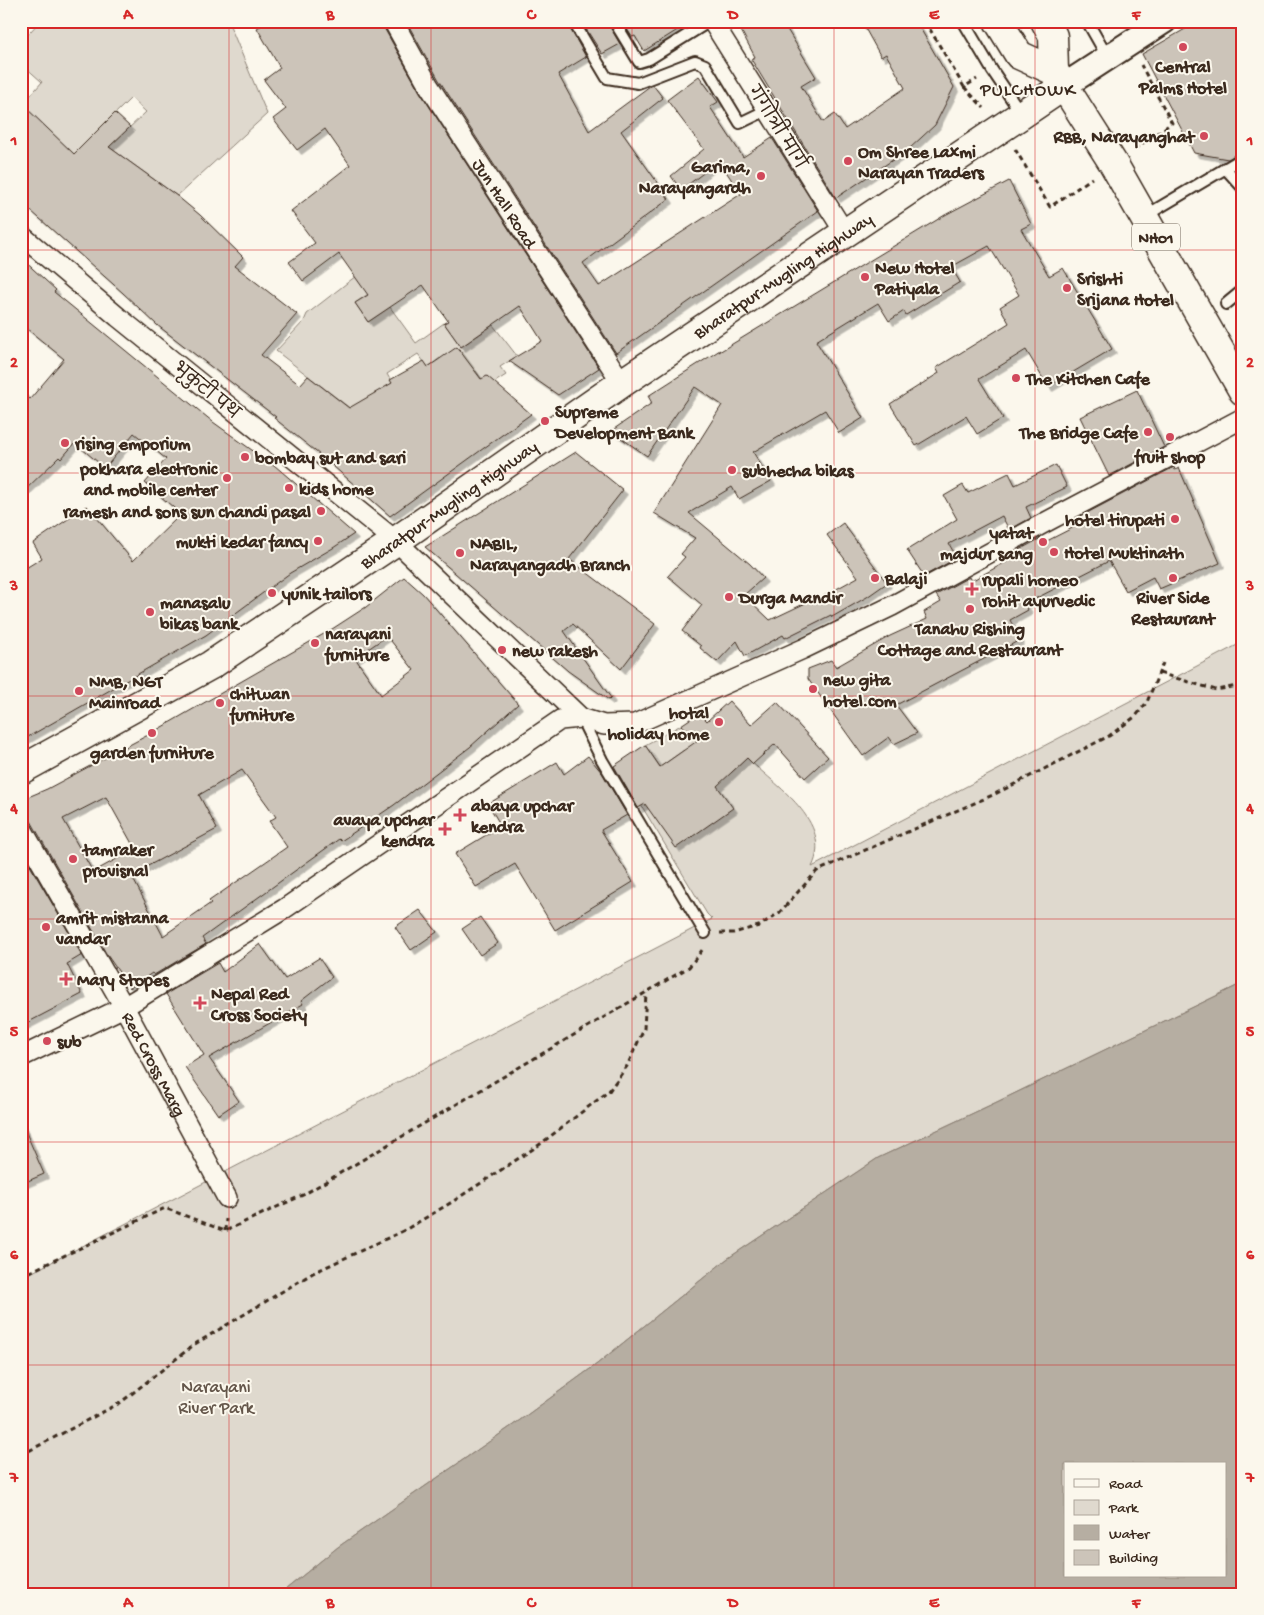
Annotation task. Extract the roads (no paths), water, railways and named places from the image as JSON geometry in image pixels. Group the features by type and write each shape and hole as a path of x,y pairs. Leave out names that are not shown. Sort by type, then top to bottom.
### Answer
{"main road":[{"path":"998,21 1019,55 1059,79"},
{"path":"1045,21 1053,36 1059,79"},
{"name":"Bharatpur-Mugling Highway","path":"21,770 211,665 396,541 622,383 1021,114 1059,79"},
{"name":"NH01","path":"1059,79 1114,163 1243,390"}],"street":[{"name":"Jun Hall Road","path":"393,21 429,86 622,383"},
{"name":"गंगोत्री मार्ग","path":"711,21 844,233"},
{"path":"1059,79 1108,58 1164,21"},
{"name":"भृकुटी पथ","path":"21,235 126,323 396,541 581,718"},
{"path":"21,1057 124,1007 284,909 560,720 581,718 604,725 635,724 803,649 892,606 1038,526 1243,418"},
{"name":"Red Cross Marg","path":"21,827 124,1007 227,1198"}],"lane":[{"path":"573,21 607,78 638,83 695,61 705,65 740,123 767,110"},
{"path":"614,21 639,62 649,60 711,21"},
{"path":"963,21 1021,114"},
{"path":"1087,21 1108,58"},
{"path":"1144,216 1243,158"},
{"path":"1225,168 1243,188"},
{"path":"1226,304 1243,290"},
{"path":"581,718 602,760 705,933"}],"water":[{"path":"1243,983 1243,1594 280,1594 338,1547 597,1364 727,1259 878,1158"}],"place":[{"name":"Central Palms Hotel","path":"1183,47"},
{"name":"RBB, Narayanghat","path":"1204,136"},
{"name":"Om Shree Laxmi Narayan Traders","path":"848,161"},
{"name":"Garima, Narayangardh","path":"761,176"},
{"name":"New Hotel Patiyala","path":"865,277"},
{"name":"Srishti Srijana Hotel","path":"1067,288"},
{"name":"The Kitchen Cafe","path":"1016,378"},
{"name":"Supreme Development Bank","path":"545,421"},
{"name":"The Bridge Cafe","path":"1148,432"},
{"name":"fruit shop","path":"1170,437"},
{"name":"rising emporium","path":"65,443"},
{"name":"bombay sut and sari","path":"245,457"},
{"name":"subhecha bikas","path":"732,470"},
{"name":"pokhara electronic and mobile center","path":"227,478"},
{"name":"kids home","path":"289,488"},
{"name":"ramesh and sons sun chandi pasal","path":"321,511"},
{"name":"hotel tirupati","path":"1175,519"},
{"name":"mukti kedar fancy","path":"318,541"},
{"name":"yatat majdur sang","path":"1043,542"},
{"name":"Hotel Muktinath","path":"1054,552"},
{"name":"NABIL, Narayangadh Branch","path":"460,553"},
{"name":"Balaji","path":"875,578"},
{"name":"River Side Restaurant","path":"1173,578"},
{"name":"rupali homeo rohit ayurvedic","path":"972,589"},
{"name":"yunik tailors","path":"272,593"},
{"name":"Durga Mandir","path":"729,597"},
{"name":"Tanahu Rishing Cottage and Restaurant","path":"970,609"},
{"name":"manasalu bikas bank","path":"150,612"},
{"name":"narayani furniture","path":"315,643"},
{"name":"new rakesh","path":"502,650"},
{"name":"new gita hotel.com","path":"813,689"},
{"name":"NMB, NGT Mainroad","path":"79,691"},
{"name":"chitwan furniture","path":"220,703"},
{"name":"hotal holiday home","path":"719,722"},
{"name":"garden furniture","path":"152,733"},
{"name":"abaya upchar kendra","path":"460,815"},
{"name":"avaya upchar kendra","path":"445,829"},
{"name":"tamraker provisnal","path":"73,859"},
{"name":"amrit mistanna vandar","path":"46,927"},
{"name":"Mary Stopes","path":"66,979"},
{"name":"Nepal Red Cross Society","path":"200,1003"},
{"name":"sub","path":"47,1041"}],"district":[{"name":"PULCHOWK","path":"1028,88"}],"park label":[{"name":"Narayani River Park","path":"216,1396"}]}
